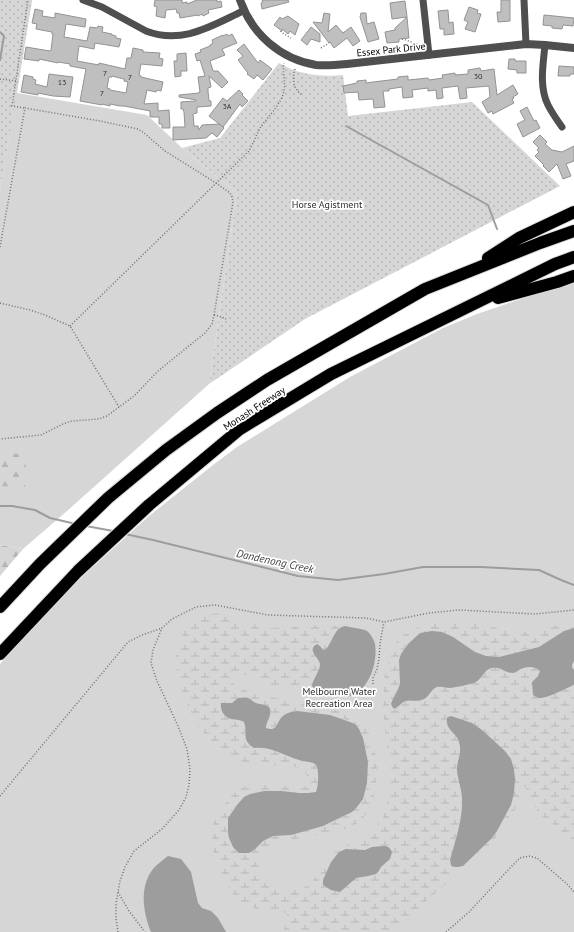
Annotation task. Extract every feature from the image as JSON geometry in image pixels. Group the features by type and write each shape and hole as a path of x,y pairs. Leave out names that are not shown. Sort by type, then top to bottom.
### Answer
{"highway":[{"path":"465,273 518,238 574,212"},
{"name":"Monash Freeway","path":"0,607 40,564 108,498 166,450 217,413 267,380 425,289 574,231"},
{"name":"Monash Freeway","path":"0,654 78,571 149,505 240,429 331,374 555,264 574,257"},
{"path":"475,304 574,276"}],"street":[{"path":"83,0 102,7 146,31 168,36 184,35 201,31 243,11"},
{"name":"Essex Park Drive","path":"240,0 243,11 251,23 263,38 278,51 298,60 314,64 333,66 526,44 574,48"},
{"path":"423,0 429,55"},
{"path":"524,0 526,44"},
{"path":"545,45 542,80 544,94 549,106 562,127"}],"path":[{"path":"0,439 41,435 72,421 100,419 108,416 134,396 158,371 205,333 212,324 214,316 233,202 230,193 165,152 138,129 12,106 28,0"},
{"path":"281,31 290,38"},
{"path":"402,39 420,45"},
{"path":"321,48 329,43"},
{"path":"70,326 249,151 259,130 280,101 284,91 283,68 287,55"},
{"path":"295,69 295,87 296,90 302,95"},
{"path":"0,79 16,81"},
{"path":"0,247 25,108"},
{"path":"0,303 30,310 70,326 119,407"},
{"path":"214,316 222,316 226,318"},
{"path":"0,796 128,642 162,628 172,619 196,608 215,605 268,615 366,618 384,622 429,613 459,610 535,614 574,610"},
{"path":"373,684 373,678 378,664 384,622"},
{"path":"118,932 116,904 124,867 134,850 162,829 179,810 186,797 189,785 190,769 187,749 151,663 153,650 162,628"},
{"path":"446,932 469,912 520,858 529,856 537,858 574,892"},
{"path":"118,892 129,911 145,932"}],"green space":[{"path":"0,0 32,0 17,93 147,115 182,148 237,193 209,384 23,549 0,545 0,192 9,137"},
{"path":"0,0 32,0 0,192"},
{"name":"Horse Agistment","path":"279,63 302,73 327,76 343,75 348,116 472,102 560,186 305,319 209,384 237,193 182,148 220,138"},
{"name":"Melbourne Water Recreation Area","path":"574,281 574,932 0,932 0,664 46,613 85,574 149,516 237,447 350,377 443,328 477,314"},
{"path":"0,453 26,454 25,487 0,486"},
{"path":"0,545 23,549 0,576"},
{"path":"226,613 239,621 273,628 319,625 346,626 334,635 330,645 326,649 323,650 317,644 313,649 314,654 320,663 319,670 313,684 314,688 327,694 296,690 264,683 240,673 232,674 231,681 237,687 255,694 309,704 350,714 369,733 378,764 373,804 360,822 342,830 282,842 263,851 259,858 261,874 277,887 288,890 300,889 307,886 313,881 325,862 339,848 367,837 383,818 390,792 390,766 383,713 384,679 391,650 399,638 408,632 422,626 445,622 484,624 511,633 539,630 574,620 574,628 565,631 539,647 499,657 486,656 475,652 453,637 442,632 432,631 420,633 408,644 401,654 399,660 400,684 391,704 393,708 398,707 406,701 421,701 438,687 450,688 471,684 479,680 489,669 494,667 511,673 527,667 533,667 540,670 538,676 532,682 534,695 539,698 551,695 574,685 574,842 539,814 525,787 523,787 511,820 487,848 398,926 384,932 283,932 287,920 287,915 284,912 281,910 263,911 240,903 230,891 213,851 212,836 214,818 232,795 241,788 255,783 304,788 308,778 303,769 296,767 250,764 238,760 228,755 206,736 195,722 177,680 176,653 183,632 197,619 210,614","holes":["241,698 265,705 269,718 266,723 266,728 269,729 274,728 286,714 297,711 322,714 346,720 351,722 359,729 362,733 367,757 367,782 363,798 359,804 340,819 294,834 273,836 260,843 249,853 241,853 233,848 230,843 227,825 228,820 230,813 235,806 247,795 267,791 299,793 316,792 318,778 318,770 314,764 300,761 273,749 261,747 256,748 246,739 244,722 225,717 222,709 222,702 232,703 234,700","447,718 503,820 492,838 463,866 457,867 450,860 462,806 462,792 457,766 460,747 459,742 450,730 447,723","384,846 390,859 376,874 356,877 340,892 331,890 323,885 323,880 331,862 339,852 346,849 365,850 372,847"]}],"shaded area":[{"path":"346,626 365,630 371,635 376,651 371,675 357,693 350,696 324,693 312,686 320,664 314,654 313,649 317,644 323,650 326,649 336,632 342,627"},
{"path":"574,628 574,661 572,667 574,670 574,685 551,695 539,698 533,695 532,682 538,676 540,671 536,668 526,667 513,673 495,668 487,670 477,682 459,687 437,687 433,689 426,698 416,701 406,701 396,708 393,708 391,704 400,684 399,660 401,654 408,644 420,633 432,631 442,632 453,637 475,652 486,656 499,657 539,647 564,631"},
{"path":"238,698 248,698 255,703 269,707 270,714 266,728 270,729 276,727 284,715 297,711 330,715 355,724 363,738 368,762 367,783 363,799 357,807 352,812 323,826 291,835 273,836 263,841 249,853 239,853 233,847 229,838 228,818 244,797 264,791 299,793 316,792 318,769 313,763 299,760 266,748 254,748 250,745 246,739 244,722 228,718 224,715 221,708 221,703 232,703"},
{"path":"451,716 472,723 505,751 511,759 515,779 511,805 497,831 492,838 463,866 457,867 451,865 450,860 460,822 462,807 457,769 460,747 457,738 447,723 447,718"},
{"path":"387,846 392,852 390,859 376,874 356,878 340,892 331,890 323,885 323,880 331,862 339,852 346,849 365,850 372,847"},
{"path":"168,856 181,859 191,872 198,903 202,908 211,911 218,918 226,932 151,932 144,908 144,892 153,869"}],"building":[{"path":"155,0 182,0 182,3 187,2 187,4 197,0 217,0 217,2 221,1 222,7 208,10 209,13 203,16 202,14 198,16 180,18 176,9 166,10 165,18 156,16 157,7 154,6"},
{"path":"262,0 288,0 289,2 262,9"},
{"path":"501,0 510,0 510,21 498,22 497,12 501,12"},
{"path":"405,1 407,17 392,19 390,3"},
{"path":"469,7 478,10 477,13 481,14 475,32 465,29 468,22 464,20"},
{"path":"35,9 43,11 42,16 55,18 55,13 86,19 85,27 66,24 64,37 87,41 90,27 97,28 98,26 103,27 102,32 112,34 116,36 116,38 121,39 119,47 95,43 94,49 79,46 77,61 99,65 99,63 125,69 127,58 131,58 133,48 143,50 143,52 160,53 159,58 163,59 162,66 141,64 139,75 141,77 163,82 161,91 157,90 156,92 147,90 144,104 158,103 158,111 169,110 170,128 162,128 162,124 159,124 159,117 150,117 150,111 110,104 110,106 80,101 86,69 58,62 39,59 39,61 24,59 26,47 51,50 52,32 36,29 37,24 32,23","holes":["112,76 124,79 124,81 128,82 126,93 107,88 109,77"]},
{"path":"448,10 449,23 453,22 454,34 444,35 444,29 440,29 438,11"},
{"path":"324,13 330,14 328,32 336,25 343,33 351,27 360,41 353,46 347,38 334,48 313,22 322,23"},
{"path":"361,13 366,13 367,24 374,22 379,39 368,42 360,17"},
{"path":"544,15 574,18 573,26 563,25 562,29 543,25"},
{"path":"288,16 299,24 295,35 290,31 288,34 274,25 280,17 282,19"},
{"path":"407,17 409,38 399,39 399,42 387,43 385,32 395,30 395,28"},
{"path":"311,27 320,34 320,42 311,39 307,45 301,40"},
{"path":"227,34 228,36 232,34 237,43 222,49 225,55 210,61 213,71 218,71 228,82 222,88 209,76 211,87 208,88 208,91 211,106 197,107 197,113 193,114 194,126 198,126 199,130 202,125 220,124 224,128 217,137 212,133 206,138 173,140 173,127 185,127 184,112 183,109 181,109 181,102 196,101 179,97 179,95 199,93 198,77 205,76 200,60 197,61 195,54 210,46 213,43 212,40"},
{"path":"244,44 258,63 260,60 272,69 263,80 257,75 254,79 247,74 248,73 238,60 243,56 237,50"},
{"path":"186,53 187,71 181,71 181,76 175,77 174,61 177,61 177,54"},
{"path":"509,59 515,59 515,61 526,61 526,73 517,73 517,70 508,69"},
{"path":"559,66 574,67 574,74 570,74 570,76 558,76"},
{"path":"480,68 481,71 494,69 497,95 513,85 518,94 512,99 514,103 493,114 492,111 488,113 482,102 490,97 489,86 466,88 467,98 460,99 458,86 442,88 443,98 437,99 436,90 428,91 428,88 412,90 413,97 403,98 402,87 389,89 389,91 383,91 385,107 374,108 373,99 359,100 358,92 344,93 343,86 357,83 357,81 366,80 366,83 398,79 398,77 408,76 408,80 428,78 429,80 443,78 442,75 455,73 455,75 468,74 468,70"},
{"path":"49,74 73,77 70,97 38,93 38,95 21,92 24,75 33,77 33,79 36,80 35,84 47,87"},
{"path":"239,90 248,101 242,107 240,104 223,127 209,116 223,98 227,101"},
{"path":"527,107 534,121 536,120 540,128 523,137 517,124 525,120 520,111"},
{"path":"540,135 547,142 545,144 552,150 562,152 574,146 574,161 566,164 571,176 563,179 557,164 549,172 535,156 539,152 537,150 539,148 533,142"}],"waterway":[{"path":"0,32 4,36 0,60"},
{"path":"346,126 488,205 497,229"},
{"name":"Dandenong Creek","path":"0,506 12,506 35,510 50,518 76,524"},
{"name":"Dandenong Creek","path":"86,526 113,531"},
{"name":"Dandenong Creek","path":"125,534 298,576 338,580 423,567 481,567 539,570 574,585"}]}
